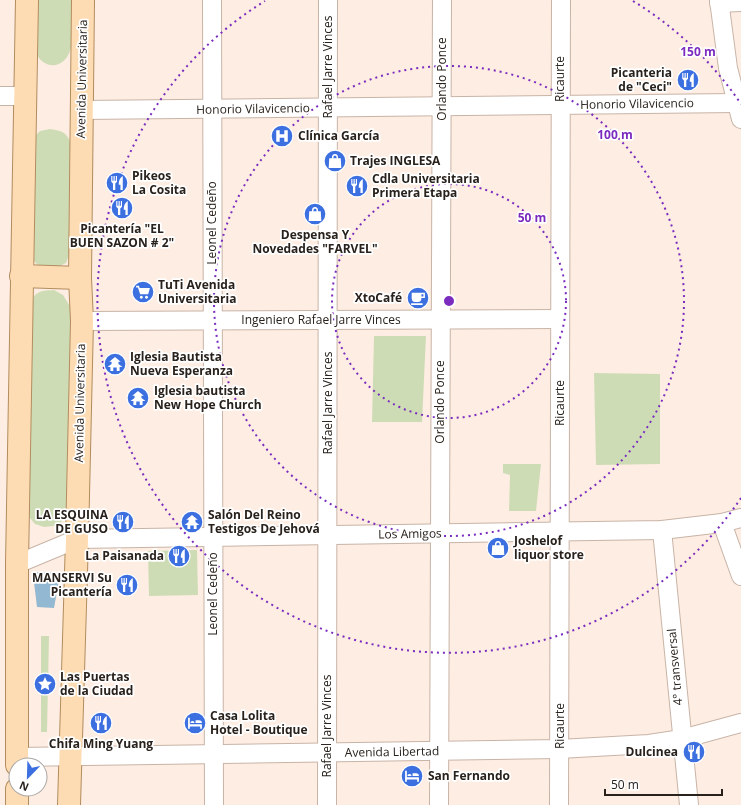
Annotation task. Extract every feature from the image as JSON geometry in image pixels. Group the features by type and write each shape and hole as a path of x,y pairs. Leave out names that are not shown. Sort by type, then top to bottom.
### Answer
{"main road":[{"path":"17,757 17,564 27,0"},
{"name":"Avenida Universitaria","path":"69,805 82,321 80,278 83,0"},
{"path":"22,276 80,278"}],"street":[{"name":"Leonel Cedeño","path":"212,0 214,805"},
{"name":"Rafael Jarre Vinces","path":"327,805 328,0"},
{"name":"Orlando Ponce","path":"439,805 442,0"},
{"name":"Ricaurte","path":"559,805 561,0"},
{"path":"739,111 728,68 719,1 741,2"},
{"path":"0,96 25,96"},
{"name":"Honorio Vilavicencio","path":"82,110 560,105 739,111"},
{"name":"Ingeniero Rafael Jarre Vinces","path":"82,321 560,319"},
{"name":"Los Amigos","path":"77,539 662,530 722,523 741,518"},
{"path":"722,523 741,576"},
{"name":"4° transversal","path":"662,530 689,805"},
{"path":"17,564 77,539"},
{"name":"Avenida Libertad","path":"48,758 70,756 560,749 649,744 682,739 741,724"}],"green space":[{"path":"36,0 72,0 71,47 69,54 61,63 50,65 45,63 36,53"},
{"path":"50,129 67,135 72,146 70,252 66,263 55,268 45,269 37,265 30,255 35,136 40,131"},
{"path":"54,290 63,295 71,308 68,512 60,524 44,527 35,524 29,517 28,305 36,294"},
{"path":"374,336 426,336 422,422 372,422"},
{"path":"594,373 660,374 660,464 596,465"},
{"path":"503,464 541,464 536,511 509,511 510,475 503,473"},
{"path":"197,550 198,595 149,596 148,551"},
{"path":"41,636 49,636 47,732 41,732"}],"water":[{"path":"36,572 58,573 60,575 54,608 37,607 33,574"}],"place":[{"name":"Picanteria de \"Ceci\"","path":"688,80"},
{"name":"Clínica García","path":"282,136"},
{"name":"Trajes INGLESA","path":"335,161"},
{"name":"Pikeos La Cosita","path":"117,183"},
{"name":"Cdla Universitaria Primera Etapa","path":"357,186"},
{"name":"Picantería \"EL BUEN SAZON # 2\"","path":"122,208"},
{"name":"Despensa Y Novedades \"FARVEL\"","path":"315,214"},
{"name":"TuTi Avenida Universitaria","path":"143,292"},
{"name":"XtoCafé","path":"418,298"},
{"name":"Iglesia Bautista Nueva Esperanza","path":"115,364"},
{"name":"Iglesia bautista New Hope Church","path":"138,398"},
{"name":"LA ESQUINA DE GUSO","path":"123,522"},
{"name":"Salón Del Reino Testigos De Jehová","path":"192,522"},
{"name":"Joshelof liquor store","path":"498,548"},
{"name":"La Paisanada","path":"179,556"},
{"name":"MANSERVI Su Picantería","path":"127,585"},
{"name":"Las Puertas de la Ciudad","path":"45,684"},
{"name":"Chifa Ming Yuang","path":"101,723"},
{"name":"Casa Lolita Hotel - Boutique","path":"195,723"},
{"name":"Dulcinea","path":"694,752"},
{"name":"San Fernando","path":"412,776"}]}
